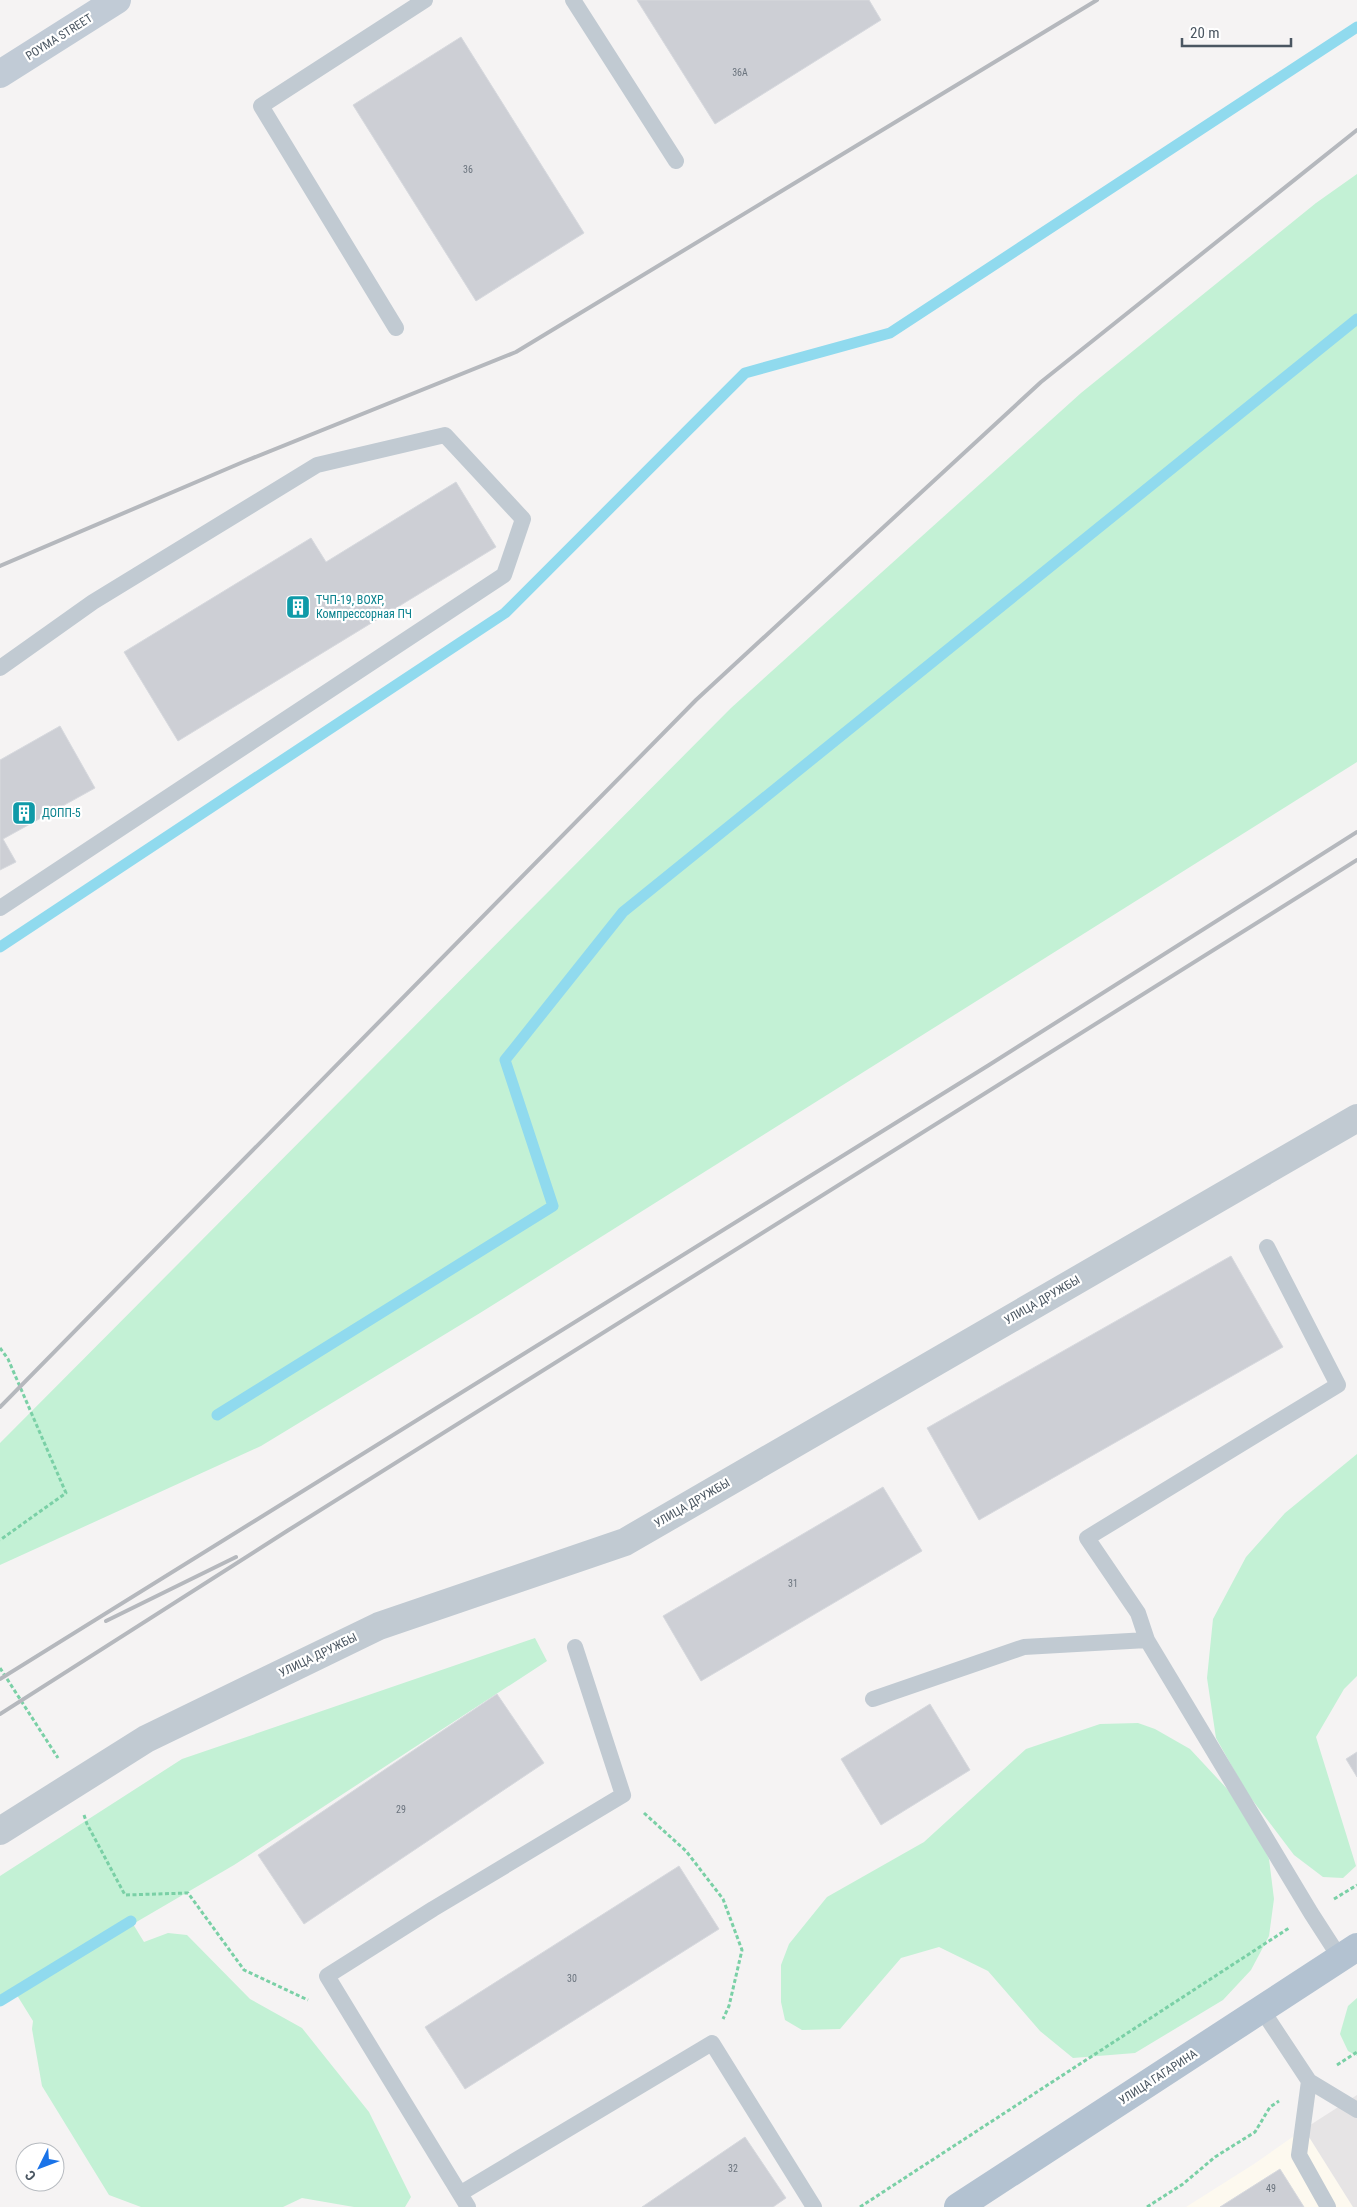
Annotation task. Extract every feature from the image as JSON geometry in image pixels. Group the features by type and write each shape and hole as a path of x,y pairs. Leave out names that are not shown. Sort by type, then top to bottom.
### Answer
{"main road":[{"name":"POYMA STREET","path":"0,74 117,0"},
{"name":"УЛИЦА ГАГАРИНА","path":"958,2207 1349,1952"}],"street":[{"name":"УЛИЦА ДРУЖБЫ","path":"0,1831 146,1739 379,1626 625,1542 1357,1118"}],"lane":[{"path":"396,328 261,106 425,0"},
{"path":"573,0 676,161"},
{"path":"0,668 93,602 317,466 445,435 523,519 504,575 0,908"},
{"path":"1267,1247 1338,1386 1088,1538 1138,1614 1147,1640 1311,1913 1349,1952"},
{"path":"873,1699 1024,1647 1147,1640"},
{"path":"575,1647 623,1795 433,1909 327,1976 465,2200 712,2043 814,2207"},
{"path":"1262,2010 1309,2081 1357,2110"},
{"path":"1309,2081 1299,2155 1328,2207"}],"path":[{"path":"0,1348 12,1368 66,1493 0,1540"},
{"path":"0,1668 75,1784 87,1824 125,1895 188,1893 244,1970 314,2003"},
{"path":"623,1795 686,1852 723,1899 736,1933 742,1950 729,2006 712,2043"},
{"path":"860,2207 1311,1913 1357,1885"},
{"path":"1147,2207 1183,2184 1215,2157 1255,2132 1270,2107 1357,2052"}],"shaded area":[{"path":"1357,2095 1357,2207 1353,2207 1304,2129"},
{"path":"1304,2129 1353,2207 1186,2207 1254,2164"}],"green space":[{"path":"1357,174 1357,762 480,1313 261,1446 0,1565 0,1443 731,708 1081,393 1316,203"},
{"path":"1357,1454 1357,1676 1344,1689 1316,1737 1356,1866 1343,1878 1323,1877 1294,1855 1247,1793 1216,1738 1207,1678 1213,1619 1246,1557 1285,1513"},
{"path":"535,1638 547,1661 234,1865 133,1924 144,1942 168,1933 187,1935 250,1999 302,2028 369,2112 411,2197 405,2207 354,2207 302,2198 283,2207 141,2207 109,2195 42,2086 32,2029 33,2021 15,1992 0,2001 0,1876 182,1759"},
{"path":"1138,1723 1155,1729 1190,1749 1244,1807 1269,1859 1274,1899 1269,1936 1251,1970 1223,2000 1135,2053 1073,2058 1040,2031 988,1971 939,1947 901,1958 840,2029 802,2030 785,2020 781,2002 781,1965 789,1944 827,1897 924,1842 1026,1749 1100,1724"},
{"path":"1357,1998 1357,2056 1348,2051 1340,2034 1348,2006"}],"building":[{"path":"637,0 869,0 881,20 715,124"},
{"path":"461,37 584,233 476,301 353,105"},
{"name":"ТЧП-19, ВОХР, Компрессорная ПЧ","path":"456,482 496,547 178,741 124,652 311,538 326,562"},
{"name":"ДОПП-5","path":"60,726 95,788 3,839 16,862 0,870 0,760"},
{"path":"1231,1256 1283,1347 979,1520 927,1428"},
{"path":"883,1487 922,1551 701,1681 663,1616"},
{"path":"497,1694 544,1763 304,1924 258,1855"},
{"path":"930,1704 970,1770 881,1825 841,1759"},
{"path":"1357,1752 1357,1777 1346,1759"},
{"path":"679,1866 719,1929 465,2089 425,2027"},
{"path":"745,2137 786,2198 773,2207 642,2207"},
{"path":"1280,2169 1304,2207 1220,2207"}],"waterway":[{"path":"0,947 505,613 745,373 890,333 1357,27"},
{"path":"217,1415 553,1206 505,1060 623,912 1357,319"},
{"path":"0,2001 131,1921"}],"railway":[{"path":"0,566 243,462 516,352 1097,0"},
{"path":"0,1407 696,700 1041,382 1357,130"},
{"path":"0,1679 989,1065 1357,832"},
{"path":"0,1714 287,1531 1357,860"},
{"path":"106,1621 236,1557"}],"place":[{"name":"ТЧП-19, ВОХР, Компрессорная ПЧ","path":"298,607"},
{"name":"ДОПП-5","path":"24,813"}]}
